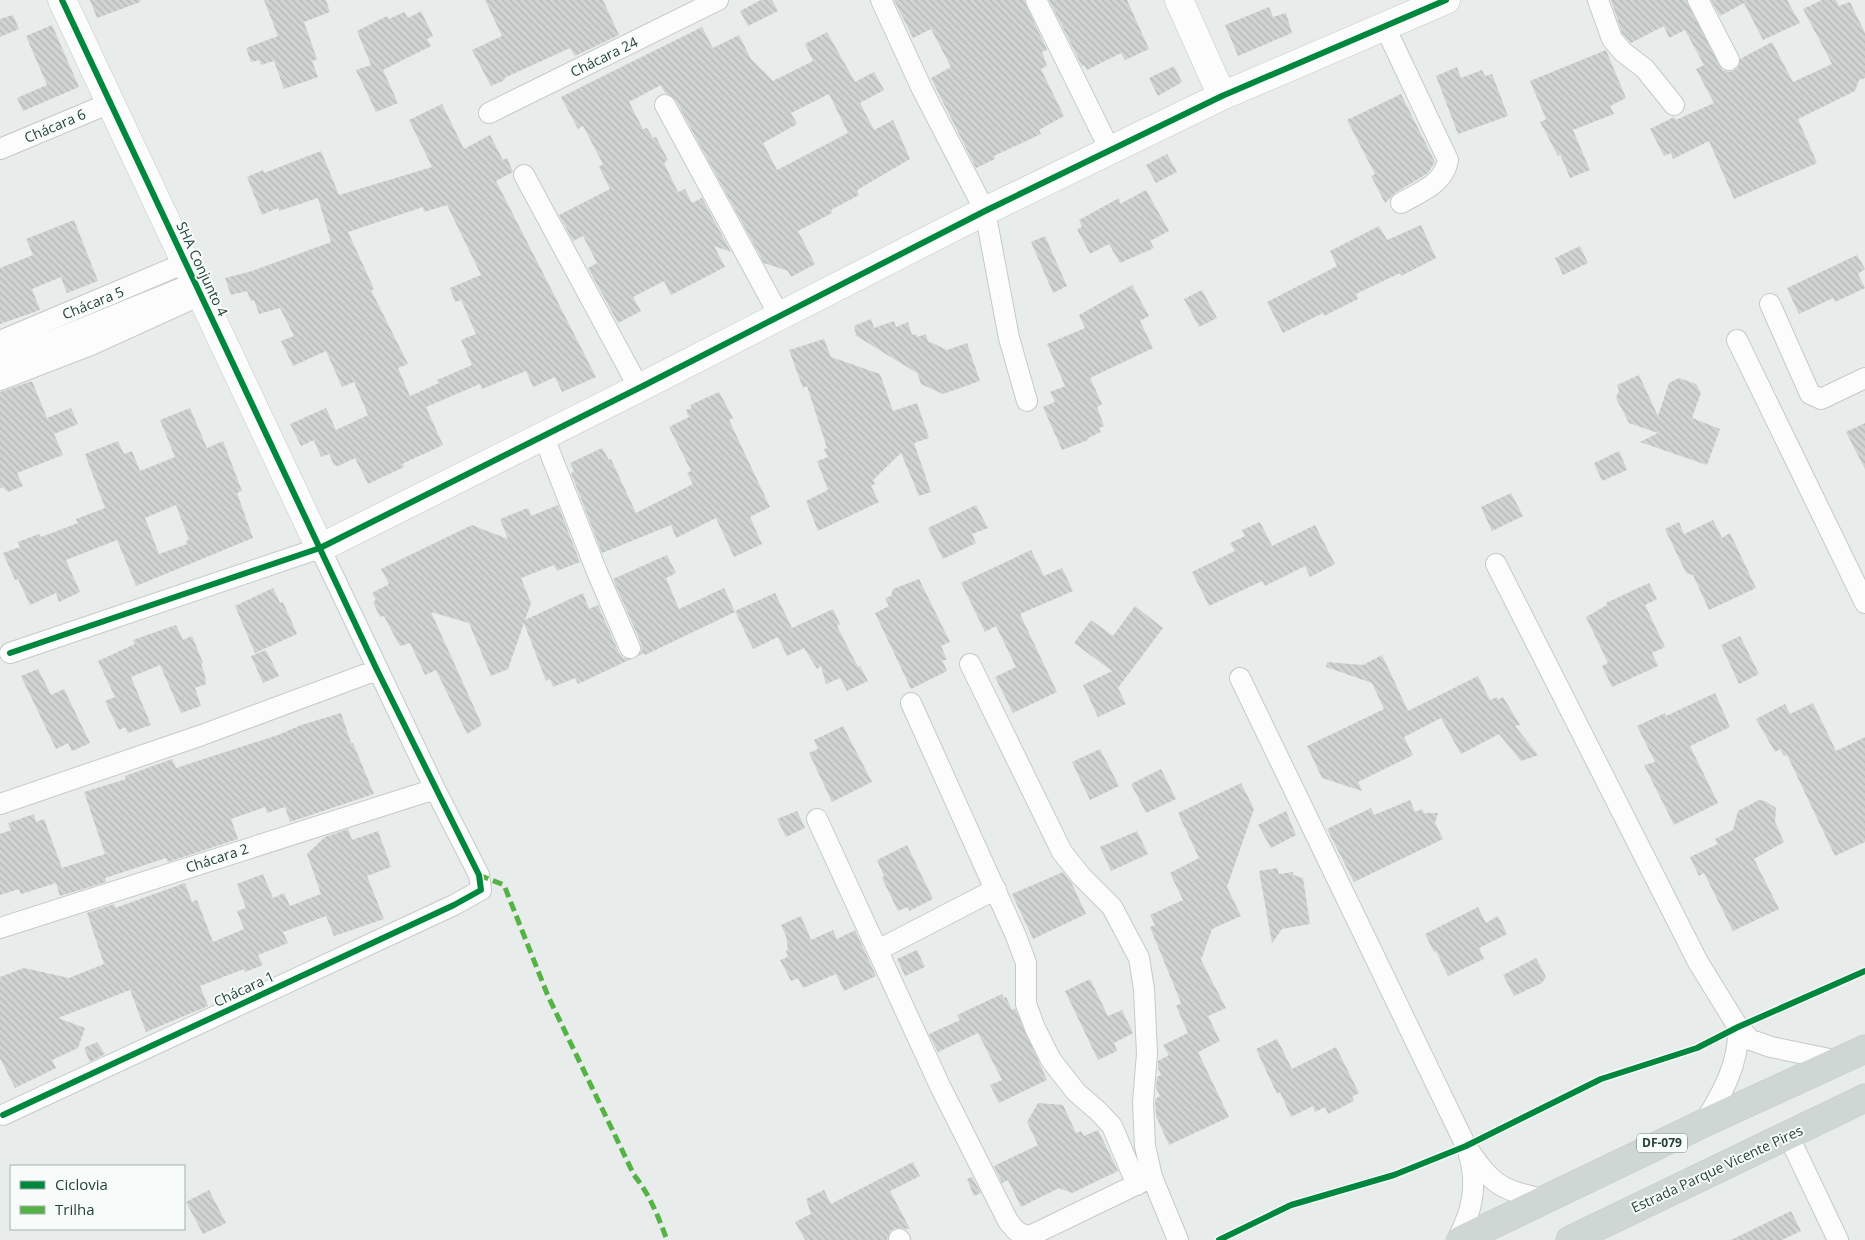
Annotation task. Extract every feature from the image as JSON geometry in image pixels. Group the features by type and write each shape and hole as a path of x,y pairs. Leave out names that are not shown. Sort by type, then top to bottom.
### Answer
{"main road":[{"name":"DF-079","path":"1461,1240 1704,1123 1865,1049"},
{"name":"Estrada Parque Vicente Pires","path":"1570,1240 1865,1098"}],"street":[{"name":"SHA Conjunto 4","path":"62,0 320,548"},
{"name":"Chácara 24","path":"489,114 718,0"},
{"path":"881,0 922,89 985,211 1009,338 1026,401"},
{"path":"1036,0 1110,150"},
{"path":"1179,0 1222,96"},
{"path":"10,653 320,548 985,211 1110,150 1222,96 1446,0"},
{"path":"1598,0 1612,39 1623,52 1645,69 1674,105"},
{"path":"1698,0 1729,60"},
{"path":"1385,27 1448,160 1447,171 1440,180 1401,203"},
{"name":"Chácara 6","path":"0,149 110,103"},
{"path":"665,105 779,315"},
{"path":"524,175 639,388"},
{"path":"0,362 193,281"},
{"path":"0,380 91,345 193,281"},
{"name":"Chácara 5","path":"0,341 193,281"},
{"path":"1770,304 1810,394 1821,399 1865,378"},
{"path":"1737,340 1865,603"},
{"path":"543,435 597,572 630,648"},
{"path":"320,548 435,789"},
{"path":"1496,564 1698,962 1738,1026 1751,1040 1771,1047 1839,1061"},
{"path":"970,664 1062,852 1081,876 1112,908 1139,958 1144,990 1147,1054 1144,1181"},
{"path":"0,804 202,736 377,670"},
{"path":"1240,678 1466,1146 1491,1179 1505,1188 1546,1200"},
{"path":"911,703 996,890 1026,963 1026,1004 1035,1028 1051,1060 1076,1092 1112,1126 1178,1240"},
{"name":"Chácara 1","path":"3,1115 454,905 480,890 479,875 435,789"},
{"name":"Chácara 2","path":"0,928 435,789"},
{"path":"817,819 944,1094 1008,1221 1015,1231 1021,1235 1030,1236 1144,1181"},
{"path":"878,950 996,890"},
{"path":"1704,1123 1718,1101 1734,1064 1739,1045 1738,1026"},
{"path":"1788,1136 1838,1240"},
{"path":"1456,1240 1466,1223 1473,1196 1474,1173 1466,1146"},
{"path":"1600,1240 1616,1217"}],"building":[{"path":"90,0 140,0 140,2 97,18"},
{"path":"264,0 326,0 330,12 304,22 317,59 312,61 318,77 284,89 274,61 261,65 259,60 251,62 246,48 278,36"},
{"path":"485,0 603,0 619,35 575,56 570,48 504,78 505,80 491,86 472,50 502,36"},
{"path":"761,0 772,0 778,11 748,26 740,11"},
{"path":"894,0 1024,0 1047,50 1042,52 1047,66 1041,69 1064,116 1039,130 1041,134 994,156 995,159 976,168 931,78 951,67 931,29 913,38"},
{"path":"1049,0 1127,0 1149,49 1125,60 1121,53 1087,70 1084,65 1082,66"},
{"path":"1611,0 1686,0 1722,70 1729,72 1735,70 1739,66 1740,59 1772,42 1793,82 1832,64 1803,9 1822,0 1836,0 1839,6 1850,2 1865,33 1865,78 1859,80 1855,91 1798,119 1817,163 1734,199 1709,141 1673,159 1671,153 1664,156 1650,129 1674,117 1676,120 1714,103 1696,69 1704,65 1685,30 1669,38 1664,26 1631,43 1622,33"},
{"path":"1711,0 1787,0 1800,23 1763,40 1744,3 1720,16"},
{"path":"1269,7 1273,17 1286,13 1292,33 1238,56 1225,25"},
{"path":"421,11 433,36 427,39 431,46 383,70 398,103 376,112 356,70 371,65 357,31 387,16 389,19 404,12 408,18"},
{"path":"13,15 19,29 0,37 0,19"},
{"path":"52,25 79,87 23,111 17,98 47,85 26,36"},
{"path":"702,27 713,48 739,35 751,59 773,81 813,61 805,44 827,32 855,82 874,72 884,90 860,103 874,130 893,120 910,159 857,190 859,195 831,210 832,213 798,231 815,264 791,277 788,271 764,263 675,99 665,93 661,85 629,102 643,129 647,128 653,138 656,137 668,160 664,163 678,192 685,189 692,203 702,198 731,252 714,246 725,267 671,295 664,281 633,297 641,311 618,323 588,268 597,263 583,236 573,241 559,215 610,189 599,167 603,164 583,126 578,129 561,97","holes":["829,94 848,133 777,170 763,143 797,124 791,113"]},
{"path":"1606,50 1626,98 1610,106 1614,114 1573,130 1590,170 1570,178 1560,154 1558,156 1540,122 1546,119 1530,81"},
{"path":"1174,66 1182,82 1158,96 1149,78"},
{"path":"1457,67 1461,78 1482,70 1485,76 1492,74 1508,116 1458,134 1436,76"},
{"path":"1401,94 1435,162 1428,173 1395,193 1385,203 1371,176 1375,174 1347,120"},
{"path":"442,104 464,149 490,135 503,160 507,158 513,172 496,181 596,377 562,392 555,377 533,387 526,371 482,389 480,384 426,407 443,445 402,464 404,467 368,484 355,458 338,466 334,465 329,454 321,457 314,440 301,446 290,424 326,408 336,430 368,415 354,382 342,387 326,351 293,366 281,341 294,336 280,308 259,314 254,300 251,301 247,291 231,295 225,278 252,271 331,242 318,198 279,211 278,208 262,215 247,177 263,170 264,173 321,151 339,195 432,167 409,120","holes":["447,205 481,275 450,288 455,302 461,300 476,334 461,340 472,365 437,380 439,383 410,396 398,368 408,364 371,290 374,289 348,232 423,207 424,212"]},
{"path":"1167,154 1177,172 1156,183 1146,165"},
{"path":"1146,190 1169,231 1150,241 1154,248 1120,263 1109,244 1090,254 1077,229 1082,227 1079,220 1119,198 1120,204"},
{"path":"74,220 98,281 67,293 61,277 32,289 40,310 0,324 0,268 33,255 26,239"},
{"path":"1421,225 1436,258 1401,276 1400,273 1356,294 1358,299 1324,316 1323,313 1283,333 1267,302 1337,266 1330,251 1379,226 1387,240"},
{"path":"1045,236 1067,286 1053,293 1031,242"},
{"path":"1580,246 1588,263 1563,275 1555,258"},
{"path":"1857,255 1865,269 1858,274 1865,288 1835,302 1833,298 1799,314 1787,288"},
{"path":"1132,285 1149,316 1140,321 1153,348 1090,378 1102,404 1097,407 1104,426 1099,428 1101,432 1088,438 1088,440 1062,450 1043,407 1055,402 1050,392 1065,386 1047,344 1085,328 1079,315"},
{"path":"1202,290 1217,318 1199,327 1184,299"},
{"path":"871,319 874,328 894,321 896,327 908,322 912,335 916,334 917,337 926,334 928,341 947,350 967,343 980,381 943,394 921,384 917,373 855,335 854,326"},
{"path":"824,339 831,357 880,374 893,411 917,403 929,438 914,443 931,492 919,496 901,453 873,480 875,484 871,486 879,502 818,531 806,501 828,490 817,461 828,457 824,449 827,448 807,386 803,388 789,350"},
{"path":"1639,375 1658,416 1669,383 1679,378 1696,384 1701,393 1692,418 1720,429 1707,465 1640,442 1658,433 1629,423 1616,398 1619,390 1617,385"},
{"path":"32,381 47,418 71,408 78,424 54,434 63,455 17,473 23,486 8,492 3,487 0,488 0,392"},
{"path":"719,392 733,418 729,420 770,507 750,517 762,544 734,557 716,518 676,538 671,525 602,553 571,473 574,471 570,463 602,448 609,460 611,459 636,513 693,484 687,473 691,471 669,427 689,417 686,410 692,408 690,405"},
{"path":"190,408 207,448 223,441 242,491 237,493 253,538 136,586 117,540 66,560 80,592 59,602 56,593 30,605 18,579 15,580 3,553 20,547 18,542 39,534 41,537 78,523 76,519 105,508 85,454 118,441 124,454 132,451 140,471 175,457 160,420","holes":["176,505 189,540 186,541 187,544 159,554 145,518"]},
{"path":"1865,423 1865,469 1846,432"},
{"path":"1619,451 1627,470 1602,481 1594,463"},
{"path":"1511,493 1523,516 1492,531 1481,507"},
{"path":"558,505 580,562 557,571 554,565 521,578 531,603 525,620 583,593 589,609 598,605 619,653 623,658 631,659 578,684 575,678 553,687 550,679 546,681 524,623 508,669 491,676 469,623 431,612 482,725 467,734 436,670 425,675 410,643 401,646 384,616 380,617 373,602 376,600 372,593 389,584 381,569 472,525 508,539 500,519 528,508 531,516"},
{"path":"976,505 988,528 972,534 976,543 943,559 928,528"},
{"path":"1713,520 1722,538 1730,533 1756,588 1709,610 1693,575 1686,573 1665,529 1679,522 1684,534"},
{"path":"1260,522 1272,546 1315,525 1335,564 1310,577 1305,566 1265,586 1262,581 1209,606 1192,572 1235,551 1230,543 1245,536 1242,530"},
{"path":"1031,550 1044,576 1062,568 1073,591 1020,614 1057,692 1013,713 995,677 1016,667 996,626 985,632 961,583"},
{"path":"667,555 676,573 666,578 679,609 724,588 735,612 645,655 644,653 638,656 642,650 641,643 613,579"},
{"path":"919,579 950,642 941,646 947,660 942,660 947,671 911,689 875,613 889,606 885,598 891,596 893,589"},
{"path":"1649,583 1657,599 1645,605 1665,647 1652,653 1658,666 1612,687 1602,666 1608,663 1586,617 1607,605 1606,603"},
{"path":"273,588 280,603 283,602 297,634 255,653 235,606"},
{"path":"775,593 792,628 833,609 840,624 837,626 858,667 860,666 868,681 847,691 840,678 826,684 821,666 817,669 804,648 787,656 778,637 753,649 735,611"},
{"path":"1135,606 1163,628 1118,688 1126,704 1098,717 1083,685 1112,671 1074,643 1091,620 1113,636"},
{"path":"176,625 183,640 192,636 203,663 201,664 206,684 195,688 201,706 181,713 160,665 131,677 151,725 128,733 125,727 119,730 105,701 115,697 98,661 135,644 133,640"},
{"path":"1740,636 1759,674 1739,684 1721,645"},
{"path":"266,650 279,676 263,683 251,656"},
{"path":"1382,655 1408,711 1478,676 1490,700 1497,697 1498,700 1503,697 1520,725 1515,726 1538,755 1521,761 1499,734 1461,754 1441,718 1404,737 1413,755 1358,782 1362,791 1322,778 1307,746 1384,709 1372,683 1326,667 1327,662 1363,665"},
{"path":"38,669 51,695 64,689 90,743 72,751 68,743 56,749 21,676"},
{"path":"1715,693 1730,727 1690,746 1718,803 1674,825 1644,765 1655,762 1637,726 1665,713 1666,716"},
{"path":"1813,703 1836,751 1865,737 1865,842 1835,856 1787,755 1784,756 1780,749 1775,752 1756,719 1785,704 1790,714"},
{"path":"341,713 351,743 353,743 374,794 290,822 285,807 267,813 265,807 231,819 238,839 168,862 166,858 105,878 106,882 60,896 56,883 21,894 19,889 0,895 0,834 11,830 8,823 34,814 36,822 44,819 62,868 105,854 84,792 126,779 125,776 172,759 176,768"},
{"path":"843,726 872,782 832,802 809,753 818,749 814,740"},
{"path":"1100,749 1119,786 1090,800 1072,762"},
{"path":"1161,769 1176,799 1146,813 1131,784"},
{"path":"1241,783 1254,809 1227,887 1241,916 1212,929 1201,960 1226,1008 1208,1016 1220,1041 1198,1052 1229,1117 1169,1145 1156,1116 1155,1099 1160,1096 1156,1088 1157,1077 1161,1075 1158,1061 1169,1055 1163,1045 1188,1033 1176,1006 1181,1003 1150,927 1155,925 1150,915 1183,900 1170,873 1199,858 1178,813"},
{"path":"1410,800 1415,812 1422,809 1424,813 1438,813 1435,823 1443,839 1354,882 1327,829 1371,808 1374,815"},
{"path":"1759,800 1765,801 1776,808 1775,822 1784,842 1754,859 1779,909 1733,931 1704,873 1699,876 1690,857 1718,844 1715,839 1733,830 1738,811"},
{"path":"797,811 805,828 786,837 777,819"},
{"path":"1286,811 1296,835 1271,848 1258,825"},
{"path":"348,829 352,840 378,831 391,867 367,876 384,919 334,936 326,916 283,932 288,943 258,955 263,965 245,972 244,969 200,986 208,1006 146,1032 130,990 58,1018 85,1028 78,1048 52,1060 56,1068 15,1088 0,1058 0,977 24,968 69,978 104,964 87,913 114,904 115,908 185,883 192,902 197,900 213,942 244,929 237,911 246,908 237,884 263,874 273,898 284,893 290,906 321,894 307,854 325,837"},
{"path":"1137,831 1148,854 1111,871 1100,847"},
{"path":"907,845 933,899 909,911 908,907 898,911 882,878 884,876 877,860"},
{"path":"1277,868 1279,874 1293,872 1293,875 1303,878 1310,924 1282,929 1272,943 1259,871"},
{"path":"1063,872 1072,884 1086,914 1033,939 1012,894"},
{"path":"1478,907 1486,923 1498,916 1507,934 1479,948 1484,959 1448,976 1425,934"},
{"path":"801,916 811,940 833,930 837,939 855,930 876,976 844,991 836,974 803,988 798,978 791,981 780,960 788,957 786,936 781,925"},
{"path":"917,950 925,967 905,976 897,959"},
{"path":"1536,958 1546,977 1542,983 1514,996 1503,975"},
{"path":"1090,979 1108,1016 1122,1010 1133,1033 1114,1043 1117,1051 1098,1060 1065,991"},
{"path":"1002,994 1004,998 1006,997 1012,1010 1015,1008 1047,1080 999,1103 990,1085 1002,1080 978,1033 938,1052 929,1034 960,1020 957,1015"},
{"path":"1277,1039 1292,1069 1336,1047 1359,1093 1352,1097 1354,1101 1328,1114 1325,1107 1315,1112 1313,1106 1291,1117 1280,1092 1277,1094 1256,1049"},
{"path":"97,1042 105,1054 90,1062 84,1048"},
{"path":"1038,1103 1063,1105 1076,1133 1081,1131 1084,1136 1098,1130 1118,1171 1072,1193 1059,1188 1021,1207 1008,1180 1002,1183 994,1166 1038,1145 1027,1122"},
{"path":"913,1162 920,1176 890,1191 910,1229 895,1228 890,1231 887,1240 805,1240 795,1222 811,1214 806,1199 824,1190 831,1204"},
{"path":"972,1177 981,1193 974,1196 967,1179"},
{"path":"209,1190 226,1223 203,1234 186,1202"},
{"path":"1791,1211 1801,1231 1782,1240 1731,1240"}],"marked path":[{"path":"479,875 504,885 548,996 634,1175 645,1190 653,1206 667,1240"}],"cycle path":[{"path":"3,1115 454,905 481,890 479,875 377,670 62,0"},
{"path":"10,653 320,548 985,211 1222,96 1446,0"},
{"path":"1219,1240 1291,1205 1394,1175 1466,1146 1601,1079 1697,1048 1738,1027 1865,971"}]}
